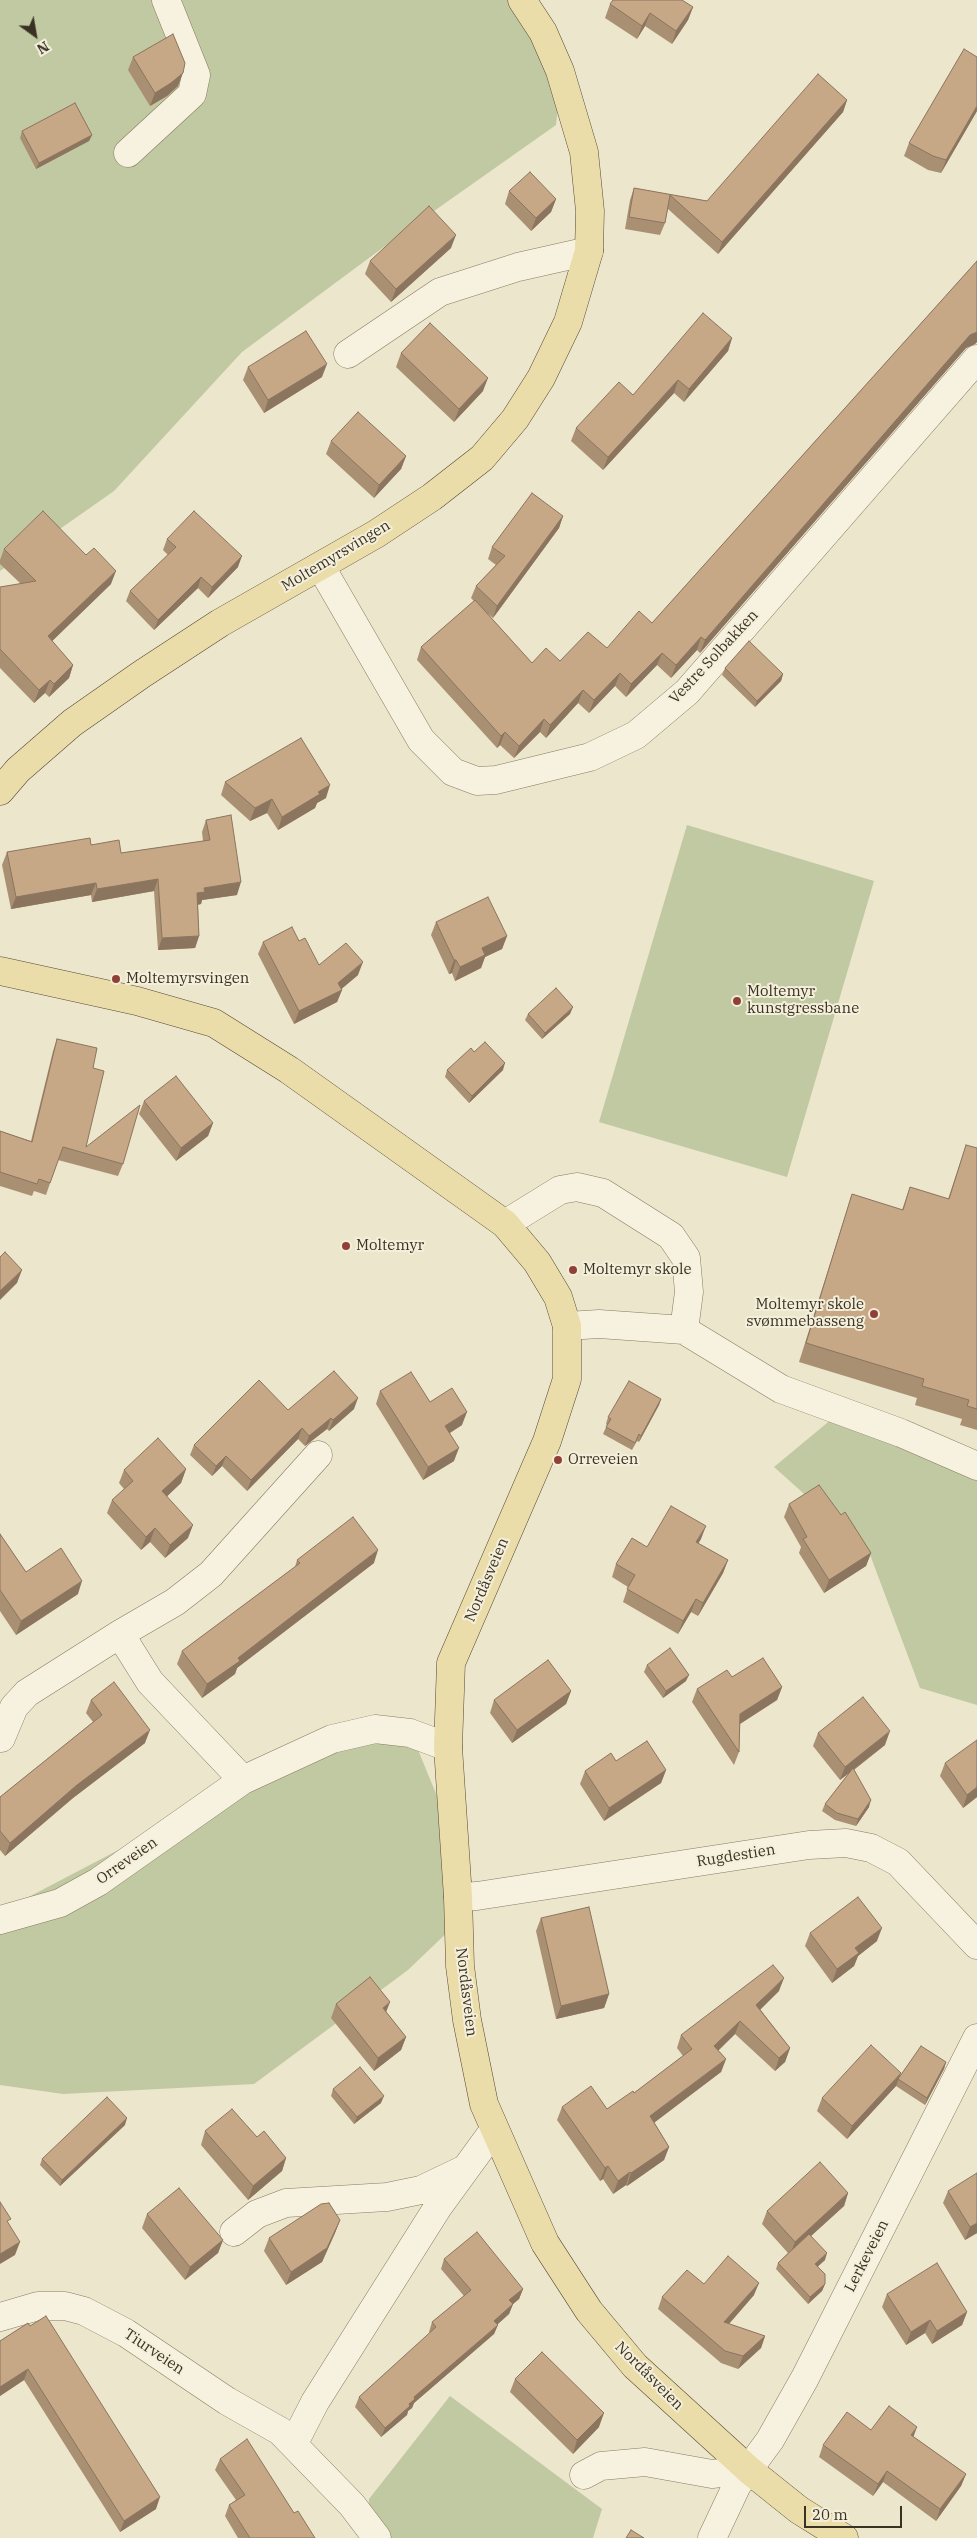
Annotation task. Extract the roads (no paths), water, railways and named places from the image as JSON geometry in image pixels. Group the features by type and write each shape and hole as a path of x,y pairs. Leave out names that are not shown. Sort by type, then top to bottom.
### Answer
{"main road":[{"name":"Moltemyrsvingen","path":"0,791 18,770 72,723 134,679 220,623 321,567 432,497 482,458 515,419 541,378 568,322 590,251 590,211 584,152 560,71 543,32 522,0"},
{"path":"0,970 137,1001 214,1023 290,1070 505,1224 538,1262 558,1297 566,1326"},
{"name":"Nordåsveien","path":"566,1326 567,1379 547,1441 451,1663 448,1748 458,1897 460,1966 467,2020 484,2104 545,2243 589,2311 635,2366 749,2470 799,2510 844,2538"}],"street":[{"path":"128,153 192,94 196,75 166,0"},
{"path":"348,354 440,292 518,267 590,251"},
{"name":"Vestre Solbakken","path":"321,567 421,740 453,772 477,781 496,780 590,757 636,735 686,692 977,359"},
{"path":"505,1224 560,1190 577,1187 604,1193 670,1236 686,1258 689,1292 684,1330"},
{"path":"566,1326 599,1324 684,1330 781,1389 901,1433 977,1466"},
{"path":"1,1738 14,1707 27,1693 120,1634 175,1602 211,1574 318,1455"},
{"path":"120,1634 150,1682 242,1780"},
{"name":"Orreveien","path":"0,1920 60,1903 98,1882 242,1780 332,1739 375,1729 410,1733 448,1748"},
{"name":"Rugdestien","path":"458,1897 477,1896 809,1845 846,1843 871,1848 898,1862 977,1945"},
{"name":"Lerkeveien","path":"712,2538 737,2485 770,2440 805,2378 977,2038"},
{"path":"294,2444 315,2402 438,2207 494,2130"},
{"path":"234,2232 256,2214 286,2203 387,2197 421,2190 466,2168"},
{"name":"Tiurveien","path":"0,2317 38,2306 65,2306 84,2311 126,2333 227,2401 280,2431 352,2505 376,2538"},
{"path":"584,2475 601,2466 645,2462 712,2474 749,2470"}],"place":[{"name":"Moltemyrsvingen","path":"116,979"},
{"name":"Moltemyr kunstgressbane","path":"737,1001"},
{"name":"Moltemyr","path":"346,1246"},
{"name":"Moltemyr skole","path":"573,1270"},
{"name":"Moltemyr skole svømmebasseng","path":"874,1314"},
{"name":"Orreveien","path":"558,1460"}]}
